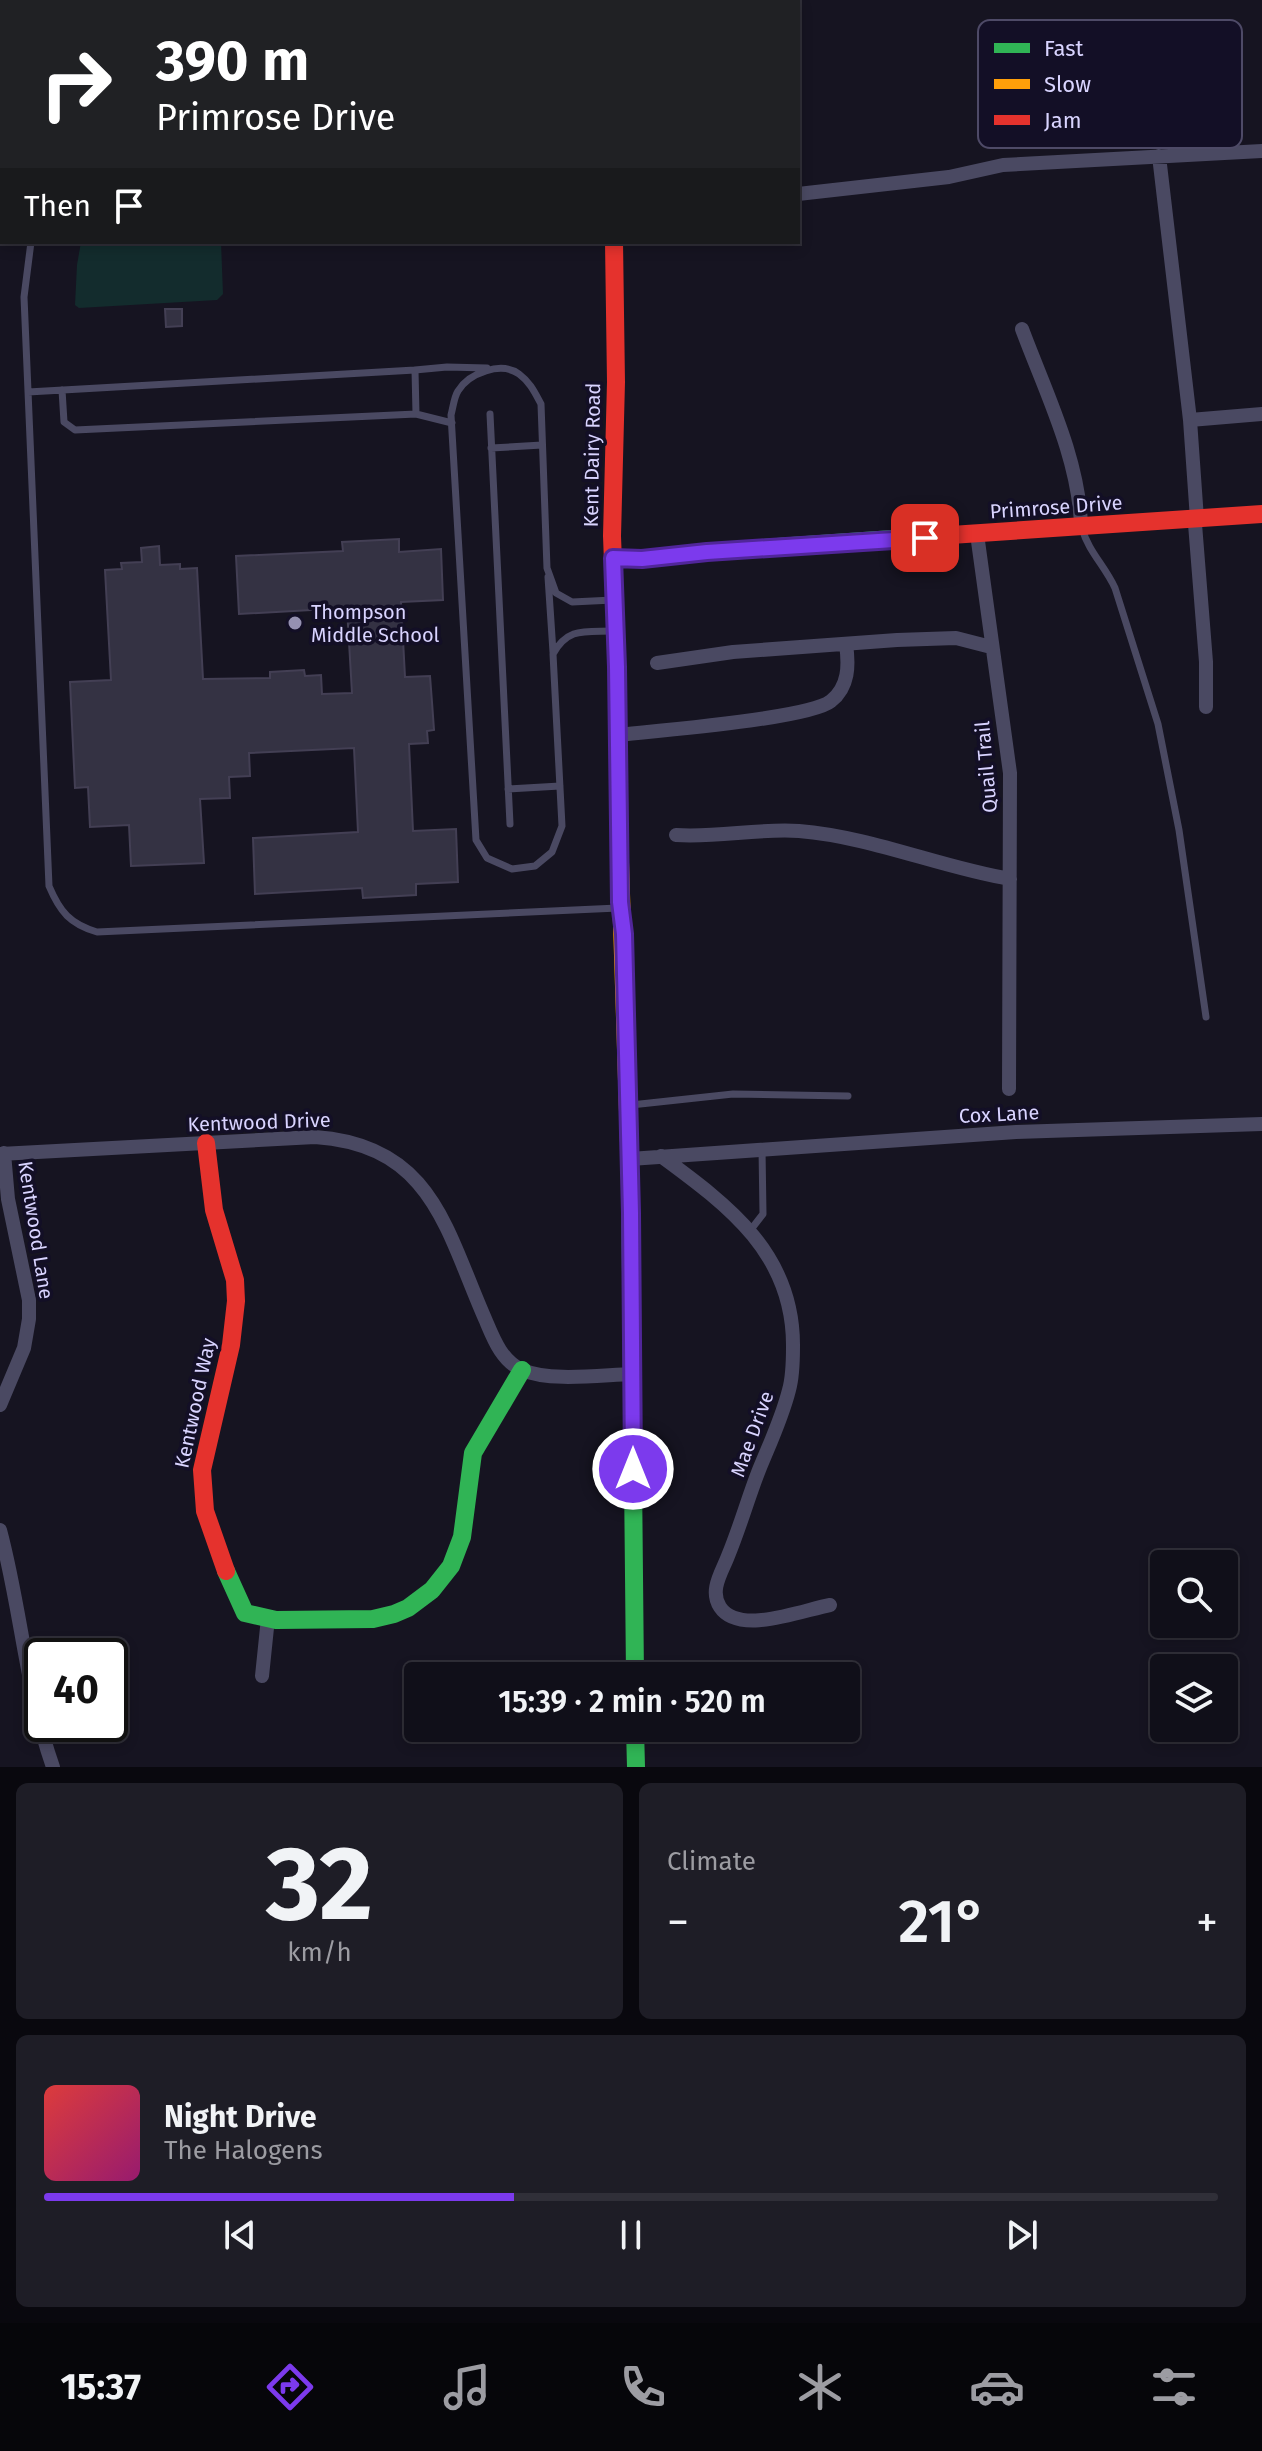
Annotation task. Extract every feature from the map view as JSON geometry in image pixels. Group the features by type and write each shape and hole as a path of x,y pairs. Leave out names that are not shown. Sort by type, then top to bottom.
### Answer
{"street":[{"path":"800,194 949,177 1003,165 1262,151"},
{"path":"1159,156 1190,420 1206,662 1206,707"},
{"name":"Kent Dairy Road","path":"614,244 616,382 613,558 620,908 624,934 629,1105 635,1662"},
{"path":"1022,329 1062,436 1080,505 1081,526"},
{"path":"1190,420 1262,414"},
{"name":"Primrose Drive","path":"613,558 642,559 1262,514"},
{"name":"Quail Trail","path":"977,534 1010,773 1009,1089"},
{"path":"657,663 733,652 956,638 991,647"},
{"path":"617,735 791,714 824,706 837,696 845,681 848,663 846,644"},
{"path":"676,835 701,837 767,830 801,831 885,847 979,874 1010,879"},
{"name":"Cox Lane","path":"630,1159 1016,1132 1262,1124"},
{"name":"Kentwood Drive","path":"2,1153 315,1137 365,1146 398,1165 426,1191 440,1212 496,1342 506,1358 522,1370"},
{"name":"Kentwood Way","path":"206,1143 215,1211 230,1252 236,1305 228,1354 201,1469 201,1498 238,1602 245,1613 268,1618"},
{"name":"Kentwood Lane","path":"0,1405 24,1348 29,1319 29,1300 8,1199 2,1153"},
{"name":"Mae Drive","path":"661,1156 725,1206 749,1232 776,1269 791,1306 790,1387 777,1430 715,1588 716,1596 722,1610 728,1615 750,1620 780,1617 830,1605"},
{"path":"262,1676 268,1618 380,1618 404,1610 436,1587 458,1553 473,1453 522,1370 542,1375 632,1374"},
{"path":"0,1530 38,1720 53,1767"},
{"path":"635,1742 636,1767"}],"lane":[{"path":"31,244 24,297 49,886 57,905 80,927 97,932 620,908"},
{"path":"28,392 447,367 493,369 516,372 532,385 541,404 562,826 552,852 535,866 512,869 487,858 476,840 452,423 457,392 473,376 493,369"},
{"path":"415,370 416,414"},
{"path":"62,390 64,422 75,430 416,414 452,423"},
{"path":"490,414 510,824"},
{"path":"491,448 542,445"},
{"path":"1081,526 1086,545 1106,570 1115,588 1158,724 1179,830 1206,1017"},
{"path":"547,568 556,593 572,602 616,600"},
{"path":"553,654 562,639 576,632 616,631"},
{"path":"508,789 560,786"},
{"path":"629,1105 733,1094 848,1096"},
{"path":"749,1232 763,1214 762,1149"}],"green space":[{"path":"81,244 221,244 223,294 217,300 79,308 75,305"}],"building":[{"path":"165,309 182,309 182,326 166,327"},
{"path":"399,539 399,552 441,549 443,600 401,602 405,677 430,676 434,730 427,731 428,743 409,744 413,831 456,829 458,882 416,884 416,895 363,898 362,888 255,894 253,838 358,832 354,748 249,753 250,776 229,777 230,798 200,799 204,863 131,866 129,825 90,827 88,787 75,788 70,682 111,680 105,570 122,569 121,563 142,562 141,548 159,546 160,565 180,564 180,569 197,568 203,679 270,678 270,672 304,670 305,676 321,675 322,694 352,693 347,608 239,614 236,556 343,551 342,542"}],"traffic: fast":[{"path":"613,558 642,559 921,537"},
{"path":"630,1174 635,1662"},
{"path":"226,1571 245,1613 276,1620 373,1619 408,1608 432,1590 451,1566 462,1537 473,1453 522,1370"},
{"path":"635,1742 636,1767"}],"traffic: slow":[{"path":"619,831 630,1174"}],"traffic: jam":[{"path":"614,244 616,382 612,536 619,831"},
{"path":"921,537 1262,514"},
{"path":"206,1143 214,1210 235,1280 236,1301 231,1345 202,1470 205,1511 226,1571"}],"place":[{"name":"Thompson Middle School","path":"295,623"}],"route":[{"path":"633,1469 632,1227 624,934 620,902 613,558 642,559 925,538"}]}
